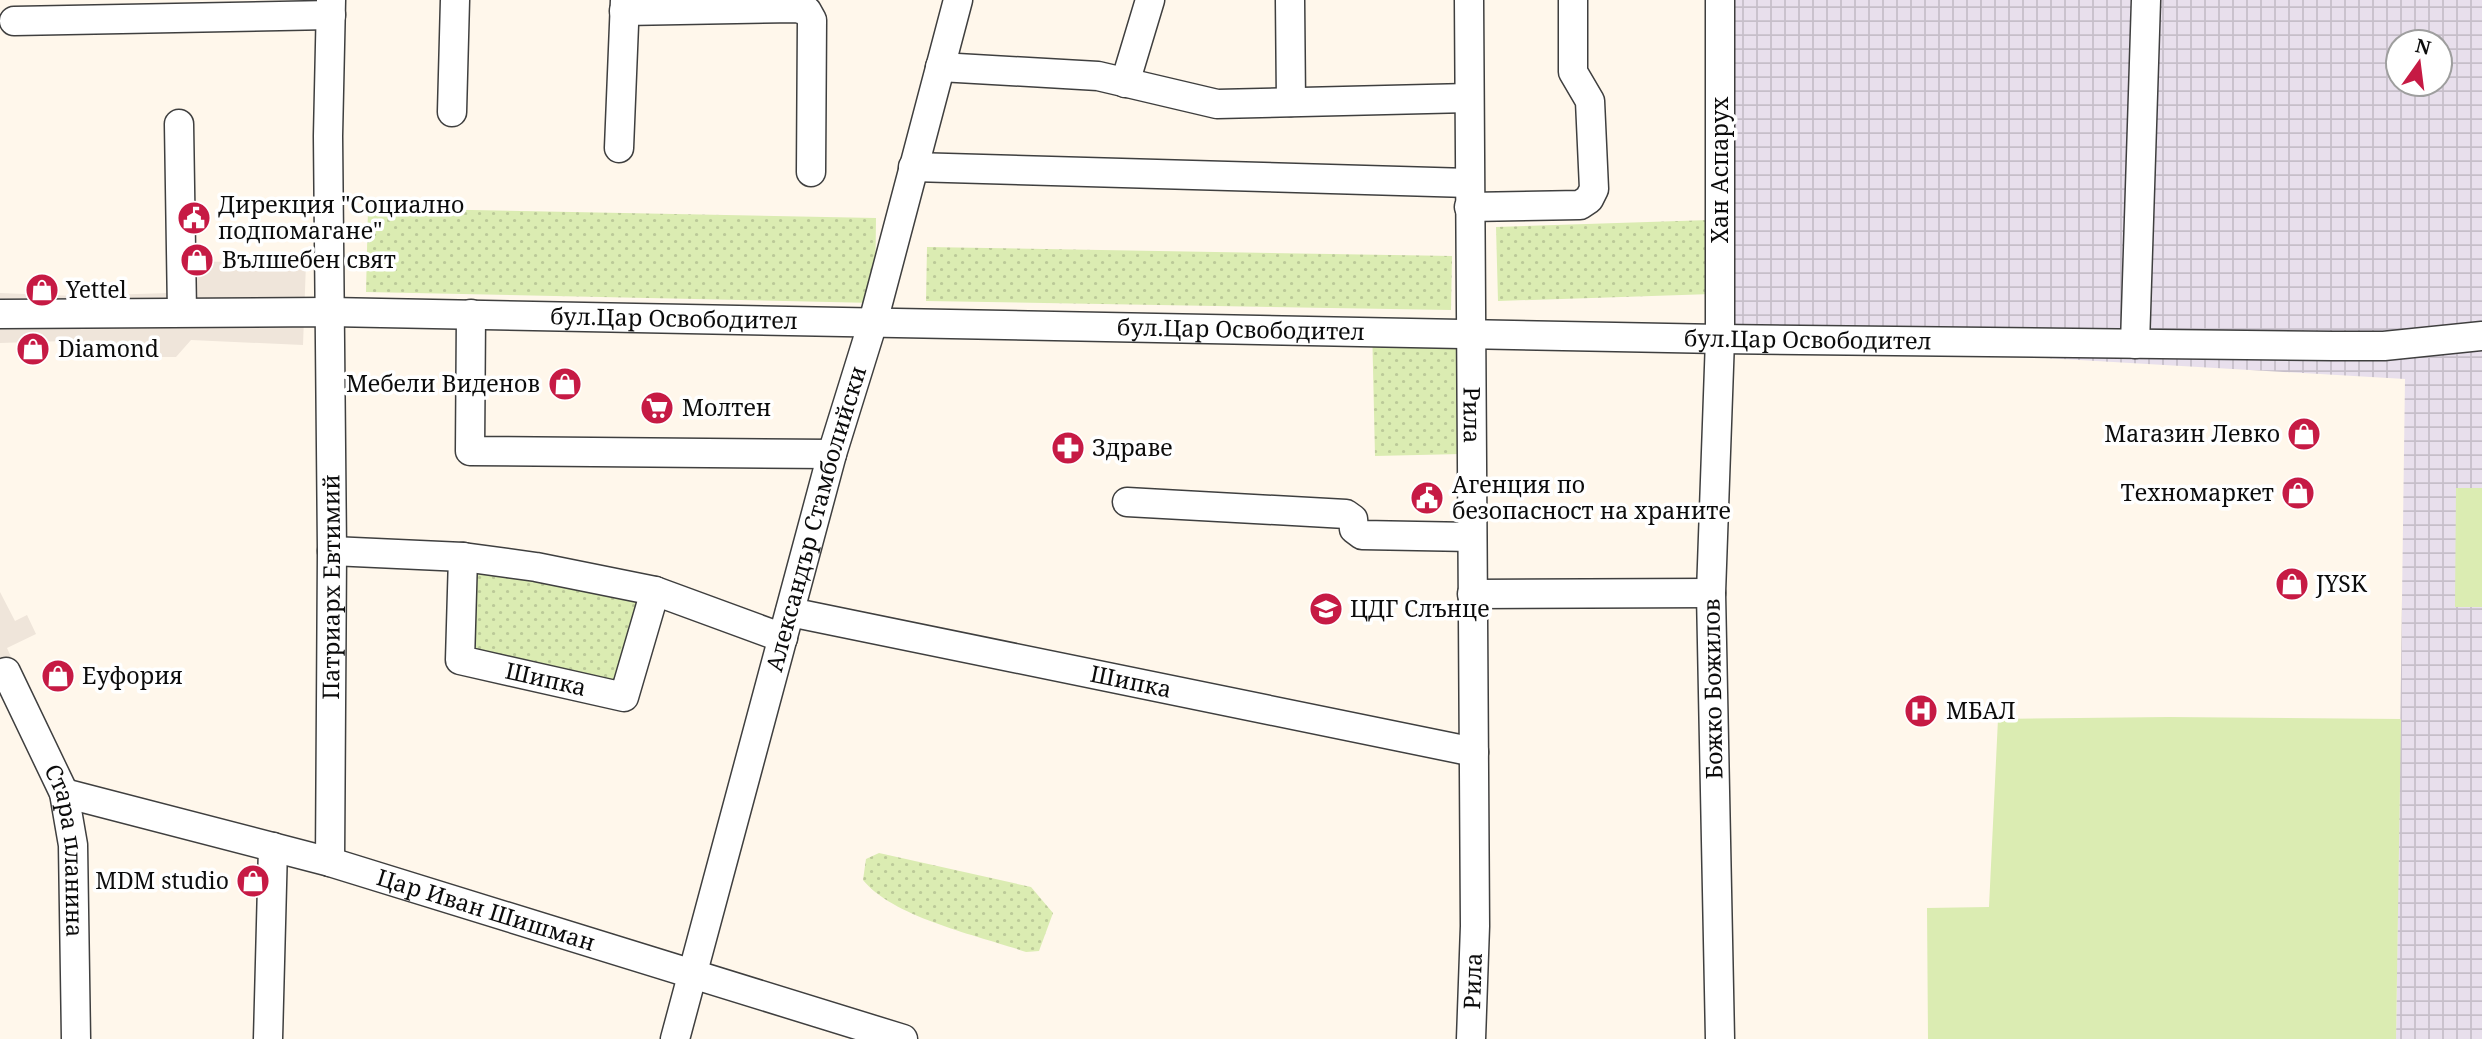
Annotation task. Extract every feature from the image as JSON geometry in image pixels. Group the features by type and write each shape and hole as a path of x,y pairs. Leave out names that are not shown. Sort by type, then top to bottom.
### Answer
{"street":[{"path":"452,112 456,0"},
{"name":"Александър Стамболийски","path":"675,1039 832,454 873,322 958,0"},
{"path":"1125,83 1150,0"},
{"path":"1290,0 1291,102"},
{"name":"Рила","path":"1468,0 1475,926 1471,1039"},
{"path":"913,167 1469,195 1580,205 1589,199 1594,190 1590,101 1573,72 1573,0"},
{"name":"Хан Аспарух","path":"1720,0 1720,339"},
{"path":"2135,344 2146,0"},
{"path":"620,148 625,5 797,8 807,11 812,20 811,172"},
{"path":"14,21 331,7"},
{"name":"Патриарх Евтимий","path":"330,862 331,7"},
{"path":"940,67 1098,76 1217,104 1469,98"},
{"path":"179,124 182,312"},
{"name":"бул.Цар Освободител","path":"0,314 330,312 1720,339 2135,344 2384,346 2482,337"},
{"path":"471,314 470,451 832,454"},
{"name":"Божко Божилов","path":"1720,339 1711,593 1720,1039"},
{"path":"1127,502 1346,514 1353,519 1354,529 1362,536 1472,537"},
{"name":"Шипка","path":"332,551 463,557 536,567 656,591 786,625 1474,752"},
{"name":"Шипка","path":"463,557 460,660 624,697 656,591"},
{"path":"1472,594 1711,593"},
{"name":"Стара планина","path":"3,673 64,793 73,845 76,1039"},
{"name":"Цар Иван Шишман","path":"64,793 330,862 903,1039"},
{"path":"272,1038 273,846"}],"shaded area":[{"path":"1720,0 2482,0 2482,1039 2396,1039 2405,379 1720,339"},
{"path":"168,261 306,263 303,345 191,340 176,357 66,357 64,341 0,343 0,293 76,296 168,293"},
{"path":"0,592 15,621 27,615 36,634 7,648 13,661 21,666 0,674"}],"green space":[{"path":"368,208 876,218 875,303 366,292"},
{"path":"1710,220 1712,294 1498,301 1496,227"},
{"path":"927,247 1452,256 1451,310 926,301"},
{"path":"1458,324 1461,454 1375,456 1372,325"},
{"path":"2456,488 2482,488 2482,607 2455,607"},
{"path":"467,563 649,597 623,687 465,654"},
{"path":"1998,719 2401,719 2396,1039 1928,1039 1927,908 1989,907"},
{"path":"879,853 1031,887 1053,913 1039,951 1026,952 962,932 895,905 863,880 866,859"}],"place":[{"name":"Дирекция \"Социално подпомагане\"","path":"194,218"},
{"name":"Вълшебен свят","path":"197,260"},
{"name":"Yettel","path":"42,290"},
{"name":"Diamond","path":"33,349"},
{"name":"Мебели Виденов","path":"565,384"},
{"name":"Молтен","path":"657,408"},
{"name":"Магазин Левко","path":"2304,434"},
{"name":"Здраве","path":"1068,448"},
{"name":"Техномаркет","path":"2298,493"},
{"name":"Агенция по безопасност на храните","path":"1427,498"},
{"name":"JYSK","path":"2292,584"},
{"name":"ЦДГ Слънце","path":"1326,609"},
{"name":"Еуфория","path":"58,676"},
{"name":"МБАЛ","path":"1921,711"},
{"name":"MDM studio","path":"253,881"}]}
